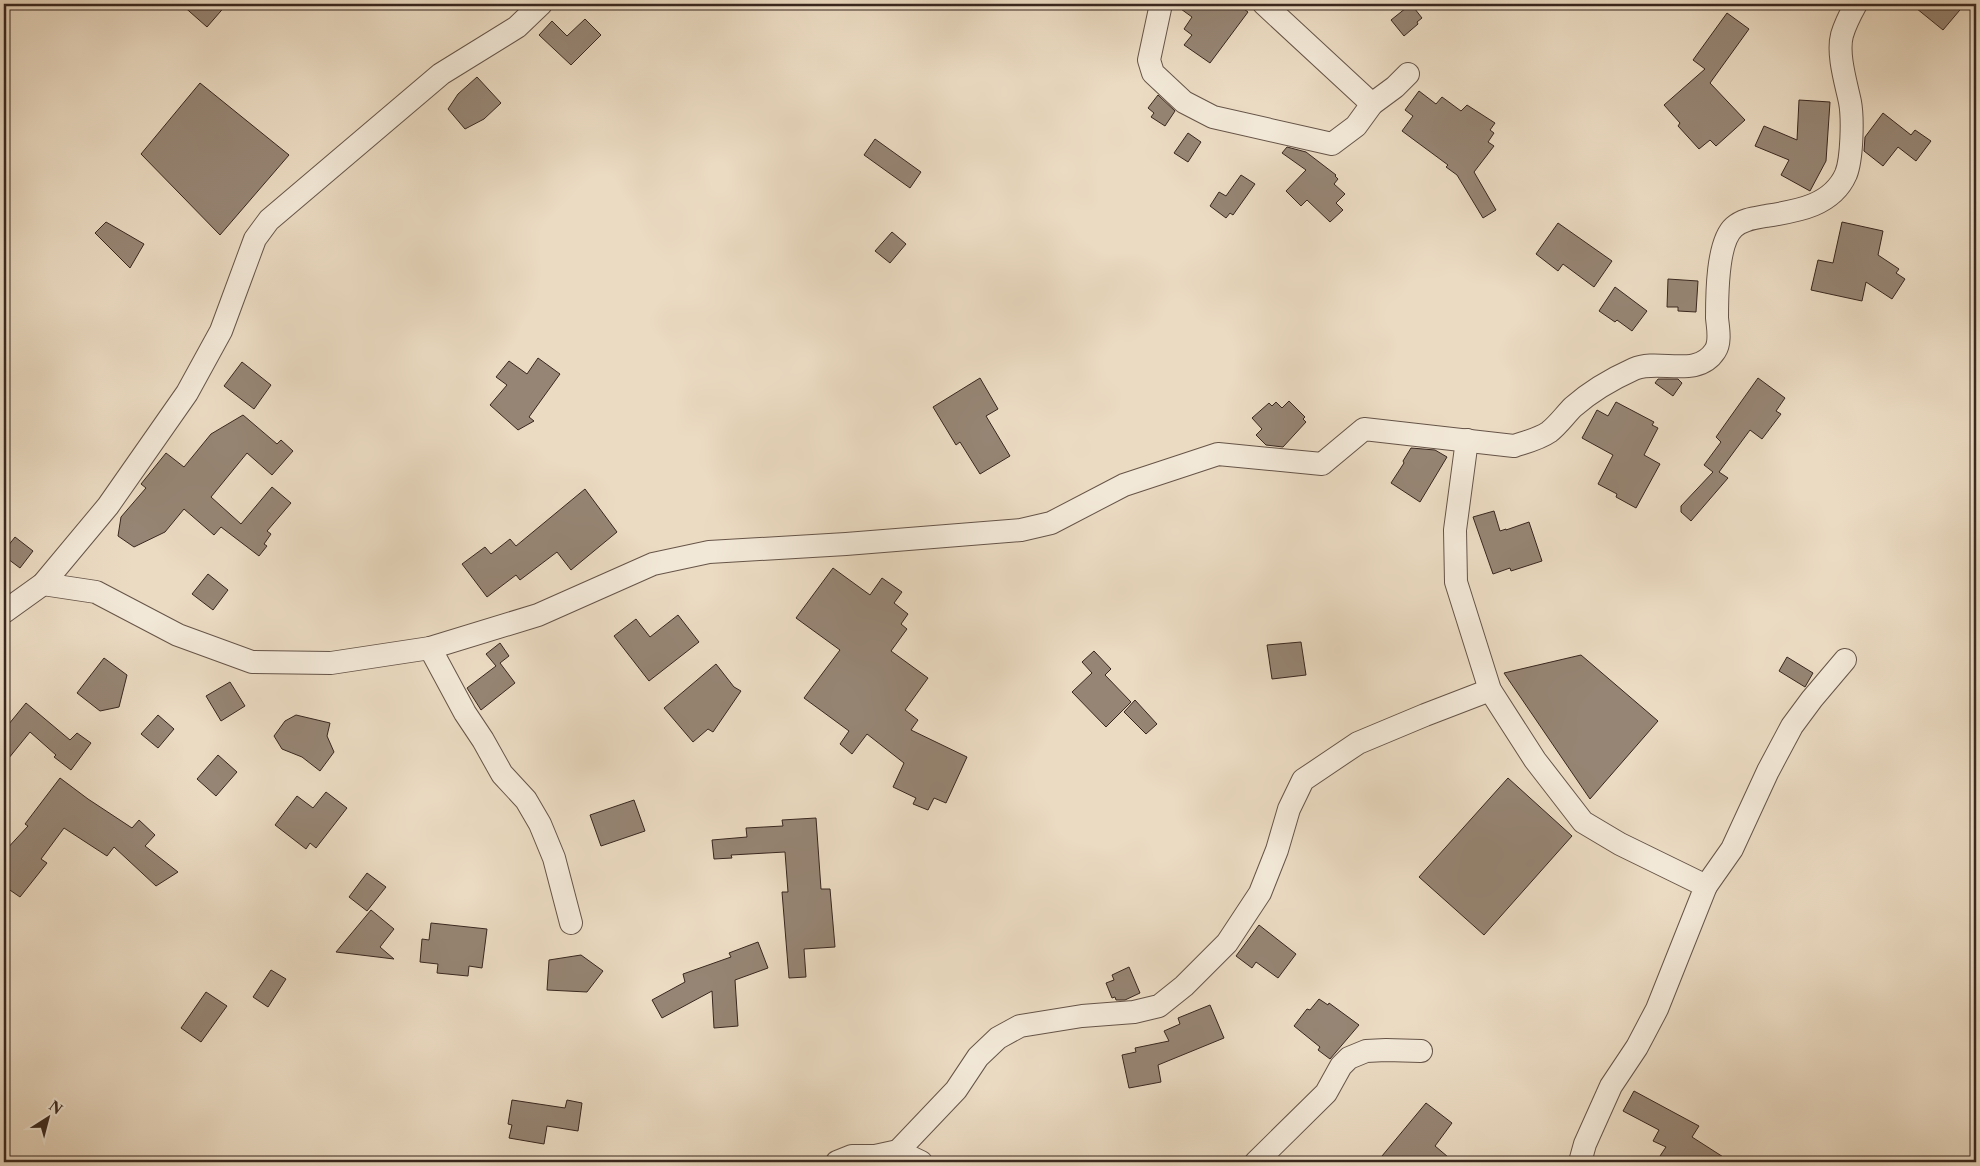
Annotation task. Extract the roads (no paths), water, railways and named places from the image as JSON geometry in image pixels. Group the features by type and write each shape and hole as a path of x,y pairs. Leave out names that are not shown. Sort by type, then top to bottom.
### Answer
{"street":[{"path":"4,612 43,584 108,506 187,394 221,331 255,239 268,220 442,74 517,27 541,4"},
{"path":"1161,4 1149,60 1153,73 1184,102 1213,117 1332,144 1356,126 1372,104 1395,87 1408,74"},
{"path":"1264,4 1372,104"},
{"path":"43,584 96,592 178,635 252,662 331,663 430,648 538,615 653,564 709,552 846,544 1021,530 1051,523 1124,485 1218,454 1322,464 1364,429 1514,446 1534,440 1550,431 1581,401 1633,369 1646,364 1684,367 1702,363 1709,359 1716,350 1718,343 1717,302 1719,267 1728,234 1740,223 1750,219 1800,210 1832,194 1846,173 1851,141 1850,105 1842,68 1842,36 1856,4"},
{"path":"1466,440 1455,530 1456,582 1490,690 1535,760 1583,822 1620,844 1706,886"},
{"path":"430,648 465,713 484,740 502,774 526,800 540,824 554,858 571,923"},
{"path":"1580,1162 1585,1144 1610,1086 1637,1047 1657,1009 1706,886 1732,849 1768,771 1792,726 1845,660"},
{"path":"837,1162 852,1156 875,1156 898,1151 956,1090 978,1057 998,1038 1020,1026 1043,1021 1134,1012 1159,1006 1184,986 1227,943 1260,893 1277,850 1289,809 1303,780 1358,743 1490,690"},
{"path":"1256,1162 1326,1094 1341,1066 1349,1058 1366,1051 1421,1051"},
{"path":"898,1151 921,1162"}]}
